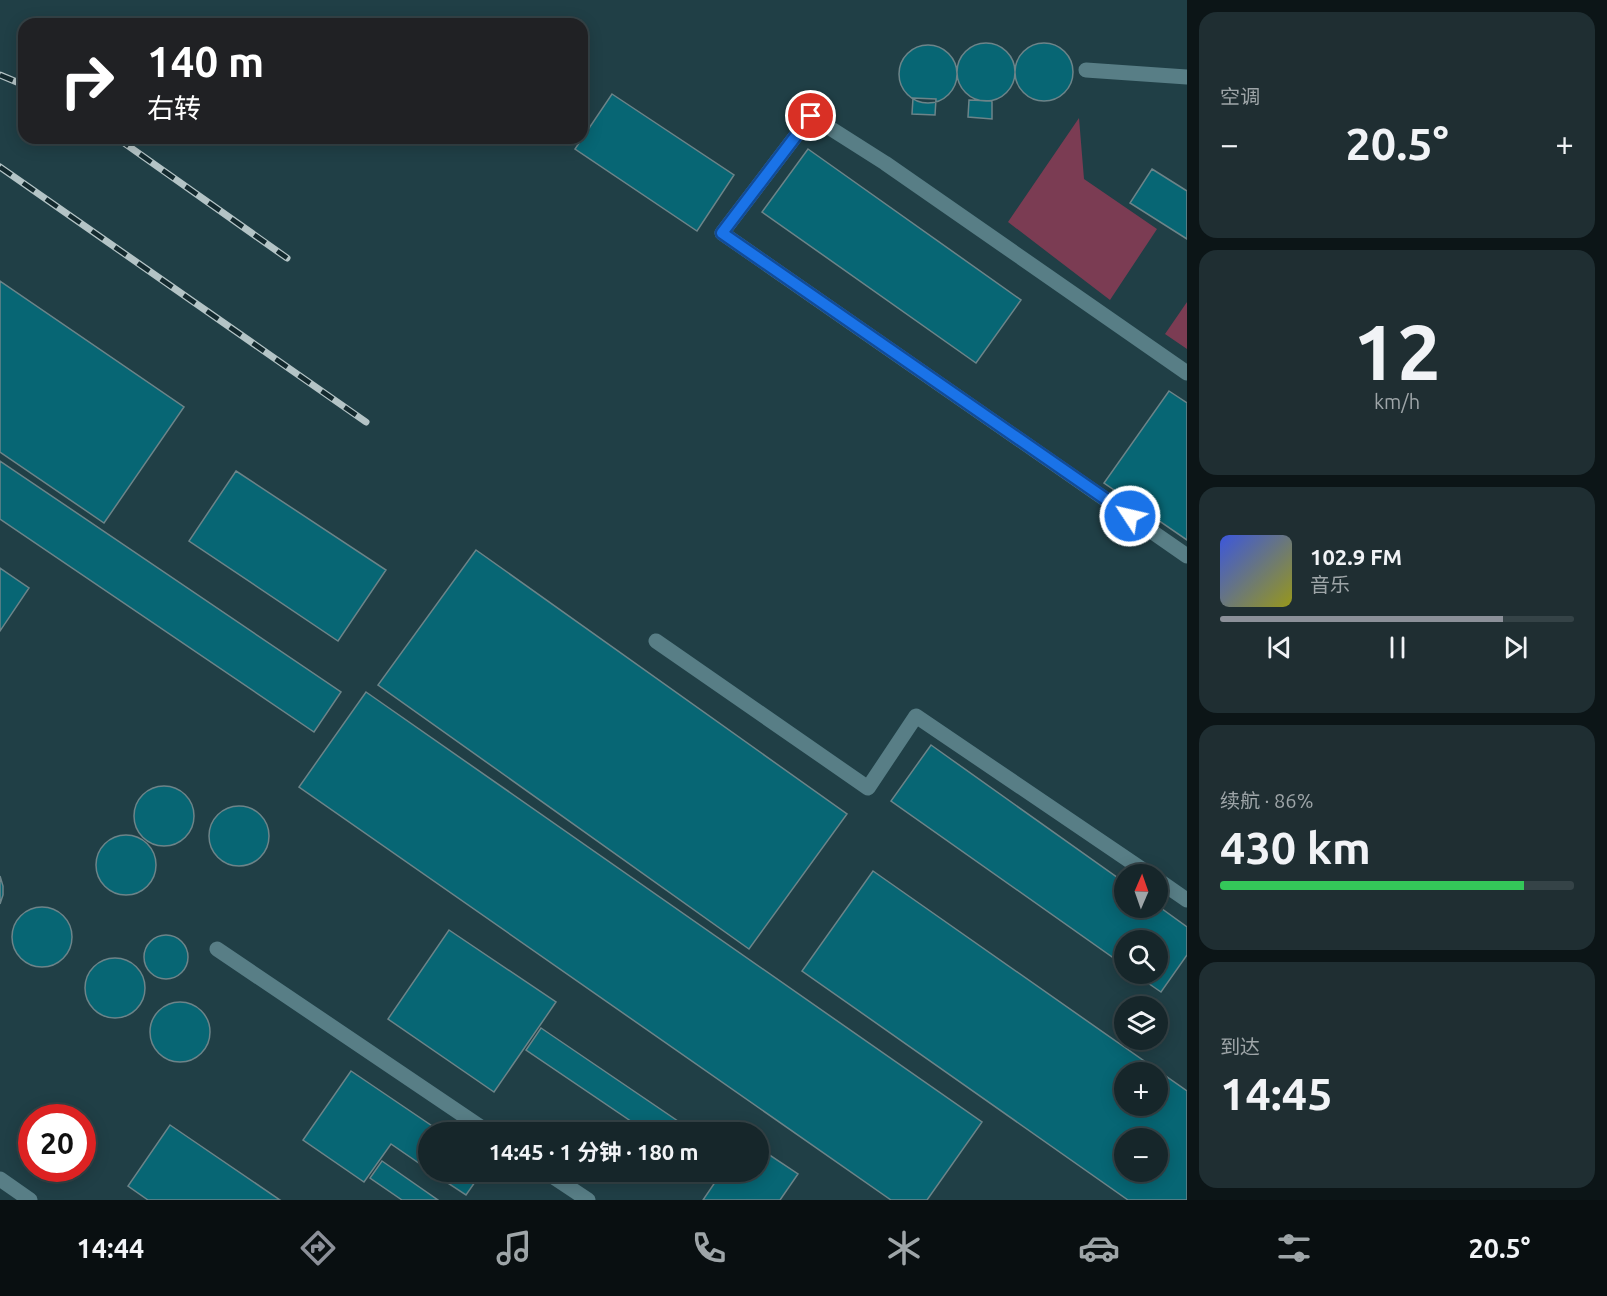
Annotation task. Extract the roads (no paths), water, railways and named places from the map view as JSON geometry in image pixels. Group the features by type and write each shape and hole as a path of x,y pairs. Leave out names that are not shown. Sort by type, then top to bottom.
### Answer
{"lane":[{"path":"1086,70 1187,77"},
{"path":"1187,374 885,163 811,116 722,233 1187,556"},
{"path":"656,641 868,788 916,716 1134,864"},
{"path":"1168,887 1187,900"},
{"path":"217,949 473,1122"},
{"path":"0,1179 30,1200"},
{"path":"561,1182 588,1200"}],"railway":[{"path":"0,75 18,82"},
{"path":"126,144 287,258"},
{"path":"0,167 366,422"}]}
